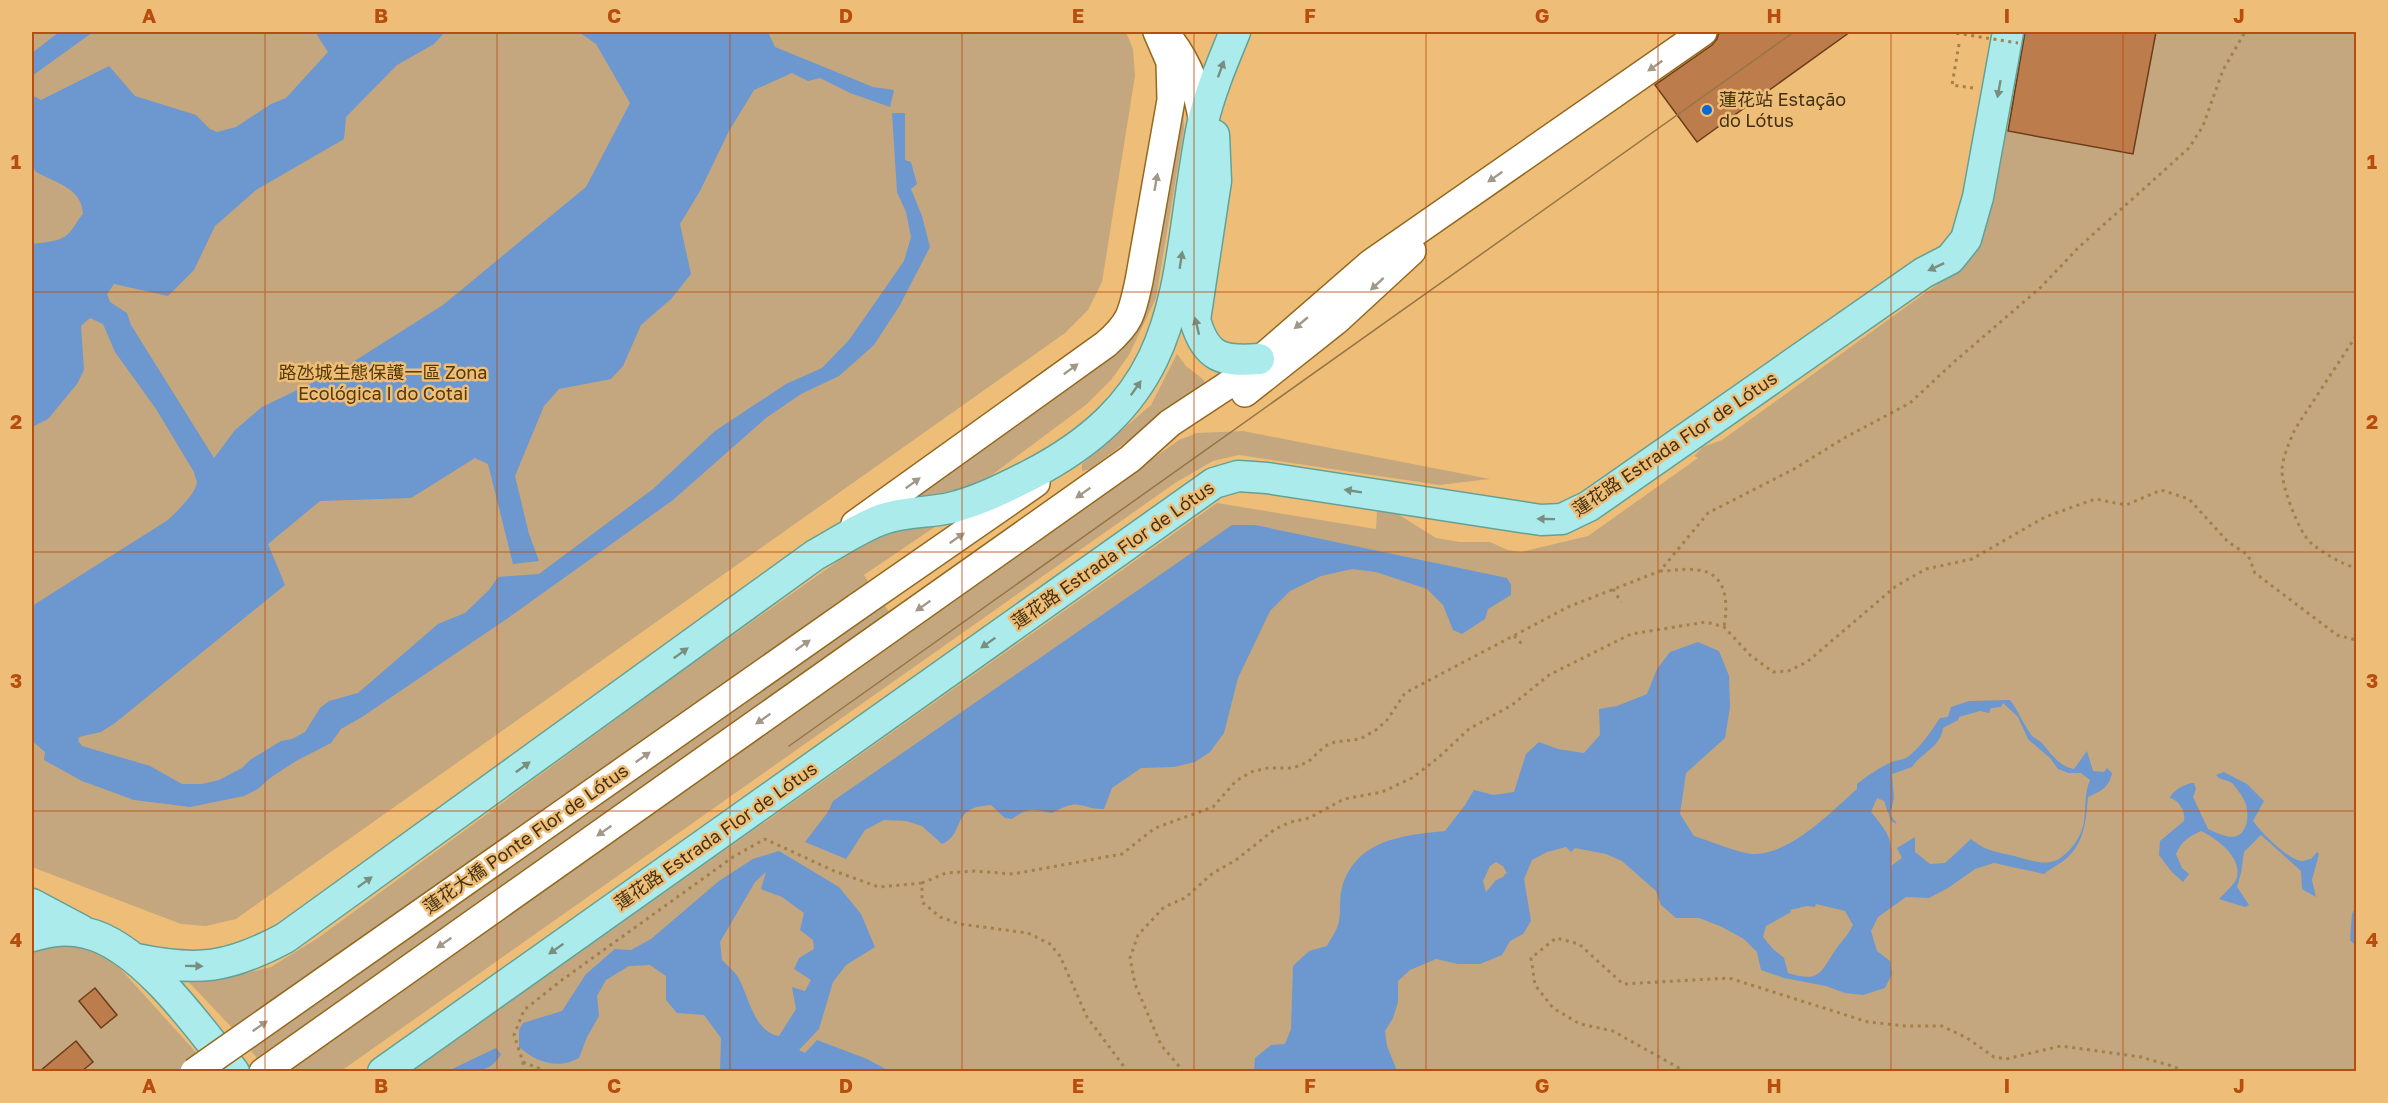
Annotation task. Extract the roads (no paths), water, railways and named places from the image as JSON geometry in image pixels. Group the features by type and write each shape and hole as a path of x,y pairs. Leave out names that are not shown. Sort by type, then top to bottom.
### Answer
{"main road":[{"path":"136,959 166,965 207,966 233,962 255,954 285,938 1106,344 1127,323 1134,307 1171,100 1170,62 1157,32"},
{"path":"1164,32 1190,70 1215,142 1216,181 1194,320 1202,342 1215,355 1249,368"},
{"path":"816,555 884,519 950,508 979,499 1064,457 1102,428 1133,394 1154,361 1170,317 1206,113 1235,32"},
{"path":"1130,459 1170,423 1249,368 1371,263 1703,32"},
{"name":"蓮花路 Estrada Flor de Lótus","path":"383,1071 1214,483 1238,476 1258,477 1541,519 1562,519 1589,506 1923,273 1943,264 1956,254 1966,239 1978,197 2013,37"},
{"path":"263,1071 1130,459 1248,391 1366,294 1464,200"},
{"path":"1170,317 1182,348 1192,359 1216,374 1249,368"},
{"name":"蓮花大橋 Ponte Flor de Lótus","path":"194,1071 1043,478 1064,457"},
{"path":"32,904 136,959 197,1024 234,1071"},
{"path":"32,936 58,930 87,933"}],"water":[{"path":"59,32 93,32 32,76 32,53"},
{"path":"317,32 445,32 434,44 397,65 346,117 344,139 256,190 215,226 194,270 168,296 114,284 107,294 110,302 127,313 131,325 214,458 235,430 262,407 345,367 443,305 586,187 630,103 596,44 579,32 768,32 775,47 873,87 894,90 890,107 850,93 820,78 808,81 792,73 754,90 729,131 700,191 680,224 691,274 671,299 641,325 623,366 611,379 559,389 544,406 515,476 529,534 539,561 513,564 488,464 475,458 411,498 320,501 268,544 285,585 115,723 101,732 79,737 78,741 82,746 150,766 182,784 202,784 219,780 242,768 250,760 281,741 292,739 305,732 320,708 329,701 358,693 438,624 465,613 489,590 498,577 539,574 653,489 715,431 786,384 822,368 849,340 904,261 911,237 906,212 897,192 892,113 905,113 905,160 911,162 917,184 911,189 922,216 930,247 900,305 874,345 839,376 801,394 766,418 673,500 508,618 341,729 331,743 296,761 258,789 244,796 190,807 134,800 82,781 44,760 45,752 32,741 32,606 168,520 189,497 197,482 194,472 156,409 115,352 103,324 90,318 81,326 84,370 77,384 48,419 32,427 32,241 34,244 65,237 83,214 82,205 73,192 36,172 32,166 32,95 41,100 109,66 135,96 196,115 210,129 217,132 236,127 271,104 286,98 328,52"},
{"path":"1232,525 1255,525 1507,578 1511,585 1511,595 1488,609 1485,619 1462,634 1453,630 1443,605 1427,589 1376,572 1352,569 1321,576 1290,591 1270,611 1238,678 1224,733 1210,752 1195,762 1174,767 1141,768 1112,788 1104,809 1074,804 1052,813 1035,810 1022,812 1012,819 1005,818 991,805 978,807 969,810 964,815 954,834 942,844 922,826 906,821 884,820 865,830 846,859 805,842 828,812 833,801"},
{"path":"1698,642 1719,651 1729,676 1730,707 1725,738 1686,773 1680,814 1694,836 1735,850 1757,854 1785,846 1798,838 1836,808 1857,789 1857,784 1865,778 1887,764 1904,759 1916,750 1940,718 1948,717 1951,707 1969,701 2010,700 2033,737 2041,742 2059,762 2074,769 2087,751 2093,771 2104,772 2107,768 2112,773 2111,778 2104,788 2088,797 2084,830 2078,845 2064,860 2044,874 1994,863 1975,869 1929,898 1906,897 1878,917 1871,931 1877,951 1890,961 1892,974 1885,988 1863,995 1845,993 1761,970 1757,952 1744,939 1699,918 1676,918 1661,905 1656,891 1622,861 1606,854 1575,848 1571,852 1566,847 1547,852 1532,860 1524,879 1531,921 1523,934 1510,941 1502,955 1480,964 1458,964 1436,959 1410,970 1398,981 1398,1002 1393,1018 1385,1031 1387,1046 1397,1071 1254,1071 1255,1058 1271,1045 1285,1044 1291,1029 1293,966 1309,951 1327,946 1340,917 1342,888 1348,872 1358,859 1369,850 1397,838 1445,831 1474,790 1494,795 1514,792 1526,754 1539,742 1558,749 1584,753 1600,735 1599,709 1617,706 1647,694 1657,669 1670,652","holes":["2003,703 2018,717 2028,739 2050,758 2058,769 2069,773 2081,773 2090,780 2083,824 2076,841 2060,858 2041,862 1993,851 1971,839 1945,863 1930,864 1915,852 1915,837 1897,848 1902,858 1891,866 1888,836 1871,812 1877,798 1884,801 1891,821 1897,824 1890,815 1894,798 1892,774 1912,767 1939,740 1943,728 1958,720 1959,717 1980,711 1989,713 1991,708 2001,707","1496,862 1503,866 1508,875 1506,873 1496,880 1486,892 1483,881 1490,866","1816,904 1845,911 1853,925 1818,974 1807,977 1788,973 1784,958 1763,937 1766,926 1791,912 1790,910 1807,906 1815,907"]},
{"path":"2224,772 2247,784 2264,801 2253,821 2275,845 2290,856 2302,861 2311,859 2317,852 2319,854 2312,880 2316,897 2302,889 2301,871 2261,835 2244,852 2237,887 2249,905 2245,907 2219,899 2234,883 2238,870 2236,862 2226,849 2207,834 2201,831 2189,837 2176,854 2182,868 2189,874 2183,882 2159,855 2160,841 2184,821 2181,807 2170,798 2171,795 2187,784 2194,783 2196,789 2193,797 2208,829 2230,837 2235,837 2243,831 2247,820 2246,805 2232,783 2216,775"},
{"path":"779,851 839,887 861,914 875,947 846,965 833,982 819,1029 799,1050 805,1053 817,1040 867,1059 889,1071 720,1071 721,1038 704,1015 677,1013 666,1000 666,976 650,965 629,966 606,980 597,996 599,1016 587,1037 579,1058 571,1062 548,1063 533,1057 519,1047 519,1030 523,1023 562,1011 586,974 615,949 631,950 651,939 719,881 753,859","holes":["766,872 761,889 782,897 804,913 800,930 813,940 814,949 799,958 794,969 811,980 805,991 792,987 796,1009 779,1036 771,1033 758,1021 738,977 722,960 720,942 755,882"]},
{"path":"2356,906 2356,946 2350,940 2352,914"},
{"path":"496,1048 501,1054 491,1066 485,1069 471,1072 448,1071"}],"tram line":[{"path":"789,746 1794,32"}],"place":[{"name":"蓮花站 Estação do Lótus","path":"1707,110"}],"park label":[{"name":"路氹城生態保護一區 Zona Ecológica I do Cotai","path":"383,383"}]}
